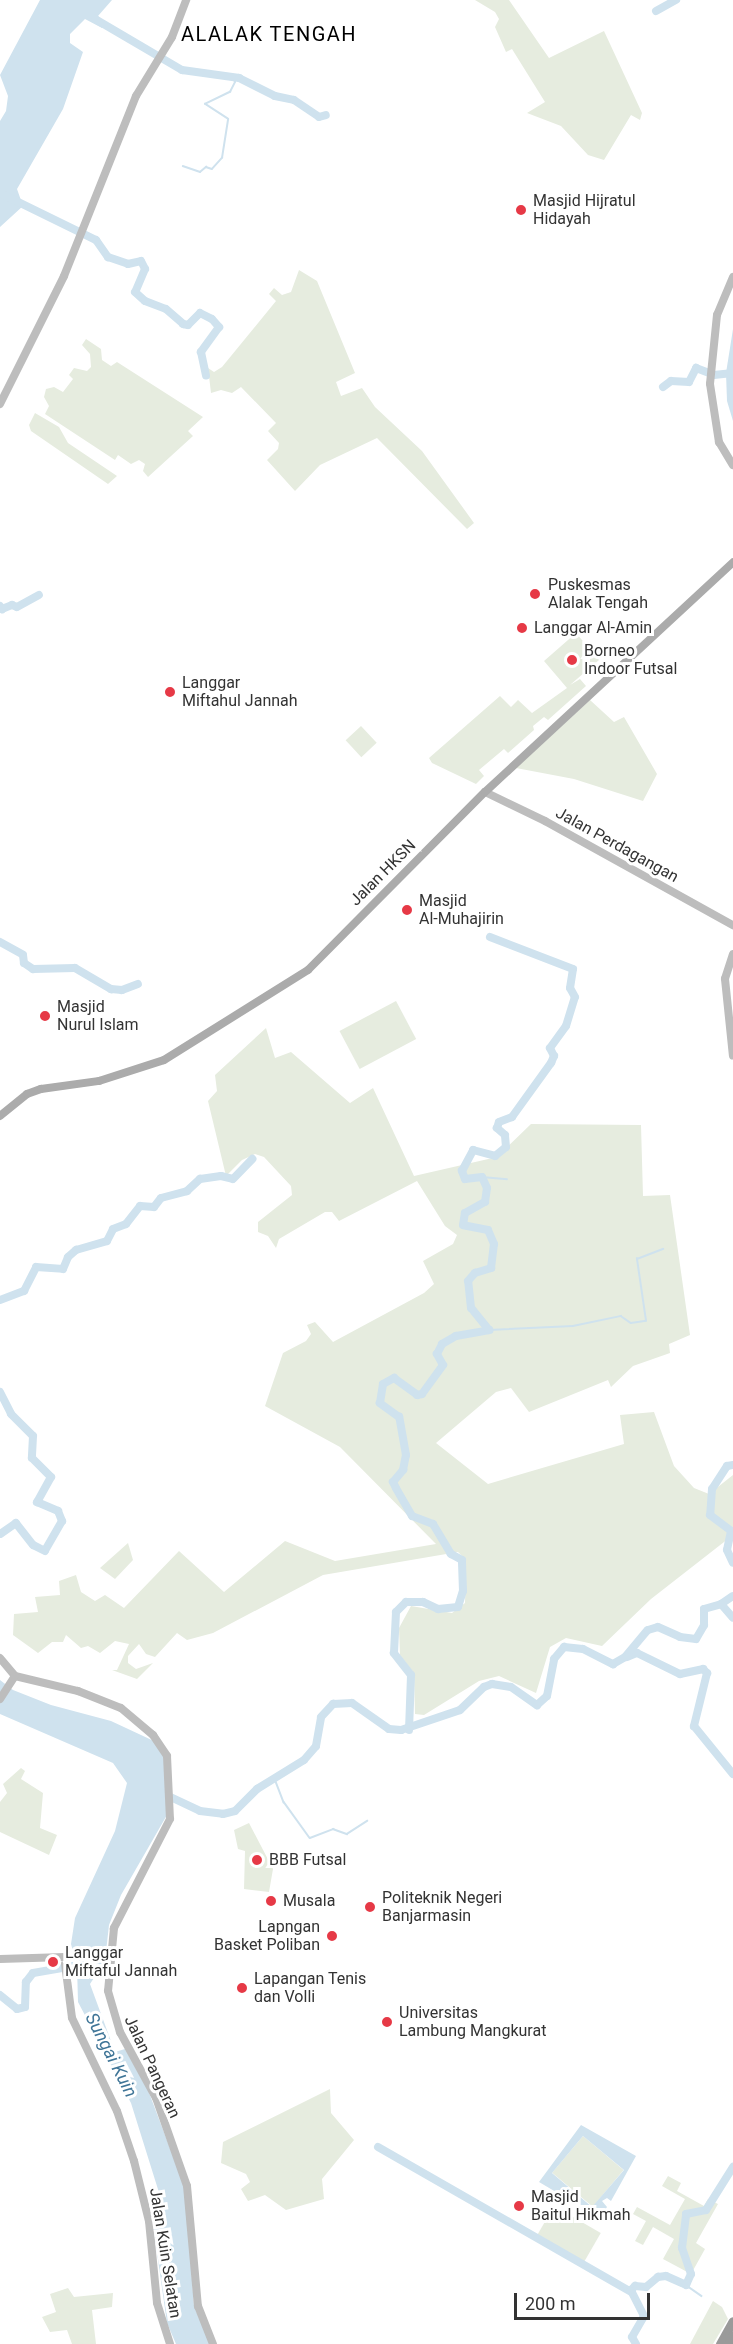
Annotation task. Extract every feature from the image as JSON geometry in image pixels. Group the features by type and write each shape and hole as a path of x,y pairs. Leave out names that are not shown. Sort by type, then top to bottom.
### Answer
{"highway":[{"path":"720,2344 733,2321"},
{"path":"728,2344 733,2335"}],"main road":[{"name":"Jalan HKSN","path":"0,1116 27,1094 41,1089 116,1077 164,1060 308,970 485,792 733,562"}],"street":[{"path":"0,404 53,301 136,96 161,55 186,0"},
{"path":"733,278 717,315 710,384 716,431 733,465"},
{"name":"Jalan Perdagangan","path":"485,792 560,828 733,925"},
{"path":"733,954 725,979 733,1056"},
{"path":"0,1658 14,1678 0,1699"},
{"name":"Jalan Pangeran","path":"14,1678 78,1692 121,1708 153,1735 164,1749 169,1765 171,1810 114,1928 108,1991 120,2032 156,2098 187,2186 198,2306 213,2344"},
{"name":"Jalan Kuin Selatan","path":"0,1959 65,1964 72,2018 117,2111 134,2160 149,2221 157,2303 170,2344"}],"shaded area":[{"path":"475,0 509,0 549,58 604,31 642,113 640,120 631,115 604,160 588,155 561,126 527,113 545,102 512,49 506,52 495,27 499,19 495,12"},
{"path":"299,270 317,281 355,373 336,382 341,396 362,388 375,407 422,451 474,523 467,529 377,438 320,465 295,491 267,460 278,449 279,443 268,431 276,423 241,387 232,393 221,390 211,393 208,368 214,372 222,367 276,301 269,294 274,288 282,295 291,292"},
{"path":"86,339 101,349 102,360 111,366 117,362 203,417 188,431 193,436 148,477 143,471 145,464 139,460 131,464 118,455 115,460 45,414 49,406 44,397 46,389 54,387 63,392 73,379 69,375 74,368 87,371 91,367 90,354 82,345"},
{"path":"35,413 59,427 68,443 117,476 108,484 31,431 29,425"},
{"path":"576,633 599,660 570,685 580,679 586,686 548,720 544,717 533,726 534,730 508,753 504,749 479,770 484,776 476,784 432,763 429,758 500,696 511,707 518,700 532,713 567,688 544,661"},
{"path":"590,700 614,722 624,717 657,774 643,801 574,779 516,768"},
{"path":"361,726 377,743 361,757 346,740"},
{"path":"396,1001 416,1039 360,1069 339,1031"},
{"path":"266,1028 275,1058 291,1052 350,1103 373,1088 414,1176 497,1157 531,1124 641,1125 643,1196 670,1195 690,1335 669,1344 670,1353 633,1366 611,1387 608,1380 529,1412 511,1388 496,1392 436,1443 488,1484 624,1444 620,1415 654,1412 674,1466 694,1488 709,1494 733,1475 733,1535 651,1599 602,1646 566,1638 550,1647 536,1693 499,1676 479,1681 424,1715 415,1714 414,1673 400,1655 399,1628 411,1606 452,1613 465,1603 466,1560 458,1552 323,1575 213,1633 187,1640 177,1633 155,1657 146,1654 139,1644 128,1656 128,1663 136,1669 153,1663 137,1679 112,1670 117,1670 129,1644 115,1641 100,1653 88,1646 81,1648 66,1635 63,1642 52,1642 38,1653 13,1635 14,1614 38,1612 35,1597 60,1595 59,1581 76,1575 81,1592 95,1601 105,1595 124,1608 179,1551 224,1592 285,1541 335,1561 436,1544 340,1447 265,1406 283,1353 306,1341 311,1334 307,1325 315,1322 333,1342 424,1293 434,1284 423,1261 453,1244 457,1235 445,1226 417,1181 339,1221 332,1212 325,1212 279,1239 276,1248 268,1236 258,1232 258,1222 292,1195 291,1186 264,1157 255,1154 242,1160 226,1176 208,1101 217,1091 215,1075"},
{"path":"128,1543 133,1560 115,1579 100,1568"},
{"path":"21,1768 25,1771 21,1779 43,1793 40,1828 57,1835 49,1855 0,1832 0,1802 7,1793 3,1784"},
{"name":"BBB Futsal","path":"249,1823 273,1869 269,1892 244,1889 245,1851 238,1849 234,1830"},
{"path":"330,2089 331,2113 354,2140 322,2179 324,2199 286,2210 265,2195 248,2201 241,2189 250,2182 246,2174 221,2163 223,2142"},
{"path":"583,2136 624,2170 593,2207 552,2173"},
{"path":"668,2176 681,2183 677,2191 704,2206 708,2199 718,2204 696,2243 705,2249 691,2274 663,2259 674,2239 653,2227 643,2245 635,2241 646,2221 633,2214 637,2207 670,2225 685,2199 662,2186"},
{"path":"554,2206 601,2233 584,2262 537,2235"},
{"path":"68,2288 74,2297 113,2293 112,2307 92,2310 96,2344 72,2344 67,2330 50,2332 42,2317 56,2312 50,2294"},
{"path":"713,2301 722,2307 728,2319 713,2344 690,2344"}],"water":[{"path":"40,0 112,0 98,16 106,23 102,28 85,19 70,34 70,43 83,52 63,109 17,189 23,206 0,227 0,121 6,111 8,96 0,75"},
{"path":"733,329 733,421 727,401 726,373"},
{"name":"Sungai Kuin","path":"0,1680 13,1690 51,1705 111,1721 156,1742 166,1761 167,1815 121,1895 109,1925 105,1961 90,1984 115,2052 125,2049 148,2090 185,2188 194,2306 210,2344 176,2344 167,2323 153,2225 164,2216 161,2199 131,2103 78,2002 77,1967 71,1944 75,1918 115,1831 127,1783 113,1763 0,1714"},
{"path":"581,2125 636,2156 611,2201 607,2198 602,2201 607,2207 600,2218 539,2182","holes":["583,2136 624,2170 592,2207 552,2173"]}],"waterway":[{"path":"656,11 676,0"},
{"path":"95,19 182,70 239,78 275,96 294,100 319,117 326,115"},
{"path":"183,166 200,172 206,167 212,169 222,158 228,119 205,104 230,92 235,82 232,77"},
{"path":"0,193 96,240 108,257 128,264 141,261 145,269 135,292 145,301 166,309 183,324 188,325 200,313 212,319 219,327 201,352 206,375"},
{"path":"663,387 671,381 689,382 696,368 714,375 733,373"},
{"path":"0,606 2,609 12,605 17,607 39,595"},
{"path":"409,1730 411,1675 394,1653 396,1612 406,1602 423,1602 438,1609 458,1607 463,1591 462,1560 451,1554 433,1524 412,1516 393,1482 403,1470 406,1455 399,1417 380,1403 383,1384 394,1378 417,1395 422,1394 443,1365 437,1354 442,1344 456,1336 489,1330 471,1308 468,1281 475,1273 491,1268 494,1244 488,1230 463,1225 465,1213 485,1202 487,1188 482,1177 465,1179 462,1171 473,1150 495,1156 506,1147 505,1135 497,1128 499,1122 512,1117 551,1063 554,1056 550,1048 566,1026 575,997 570,988 573,969 490,937"},
{"path":"0,942 23,955 24,963 33,969 75,968 111,989 122,990 138,984"},
{"path":"0,1300 24,1291 36,1267 63,1269 68,1257 76,1250 107,1241 113,1229 126,1224 140,1206 154,1207 161,1198 187,1191 200,1179 221,1176 233,1179 252,1159"},
{"path":"482,1177 507,1179"},
{"path":"489,1330 573,1326 621,1316 631,1323 646,1321 637,1259 663,1249"},
{"path":"0,1392 11,1414 33,1436 32,1458 51,1477 37,1502 58,1511 62,1521 45,1551 33,1545 16,1523 0,1534"},
{"path":"733,1465 727,1466 712,1489 710,1515 731,1531 727,1550 733,1563"},
{"path":"721,1604 733,1596"},
{"path":"721,1604 733,1618"},
{"path":"162,1793 200,1811 223,1814 235,1811 257,1789 304,1760 316,1746 321,1717 333,1704 352,1703 389,1729 401,1730 460,1710 484,1687 492,1684 511,1687 537,1705 547,1696 554,1659 564,1647 583,1649 613,1664 625,1657 648,1630 658,1627 680,1637 696,1639 704,1625 704,1609 721,1604"},
{"path":"627,1657 637,1653 680,1674 703,1669 707,1673 694,1726 733,1774"},
{"path":"275,1779 284,1802 310,1838 333,1829 347,1834 367,1821"},
{"path":"0,1995 17,2009 25,2007 26,1982 33,1973 85,1964"},
{"path":"378,2147 631,2292"},
{"path":"636,2344 632,2337 644,2316 631,2290 635,2286 646,2287 658,2277 666,2276 686,2285 691,2274 682,2248 686,2214 706,2210 733,2167"},
{"path":"686,2285 702,2296"}],"place":[{"name":"Masjid Hijratul Hidayah","path":"521,210"},
{"name":"Puskesmas Alalak Tengah","path":"535,594"},
{"name":"Langgar Al-Amin","path":"522,628"},
{"name":"Borneo Indoor Futsal","path":"572,660"},
{"name":"Langgar Miftahul Jannah","path":"170,692"},
{"name":"Masjid Al-Muhajirin","path":"407,910"},
{"name":"Masjid Nurul Islam","path":"45,1016"},
{"name":"BBB Futsal","path":"257,1860"},
{"name":"Musala","path":"271,1901"},
{"name":"Politeknik Negeri Banjarmasin","path":"370,1907"},
{"name":"Lapngan Basket Poliban","path":"332,1936"},
{"name":"Langgar Miftaful Jannah","path":"53,1962"},
{"name":"Lapangan Tenis dan Volli","path":"242,1988"},
{"name":"Universitas Lambung Mangkurat","path":"387,2022"},
{"name":"Masjid Baitul Hikmah","path":"519,2206"}],"district":[{"name":"ALALAK TENGAH","path":"269,34"}]}
